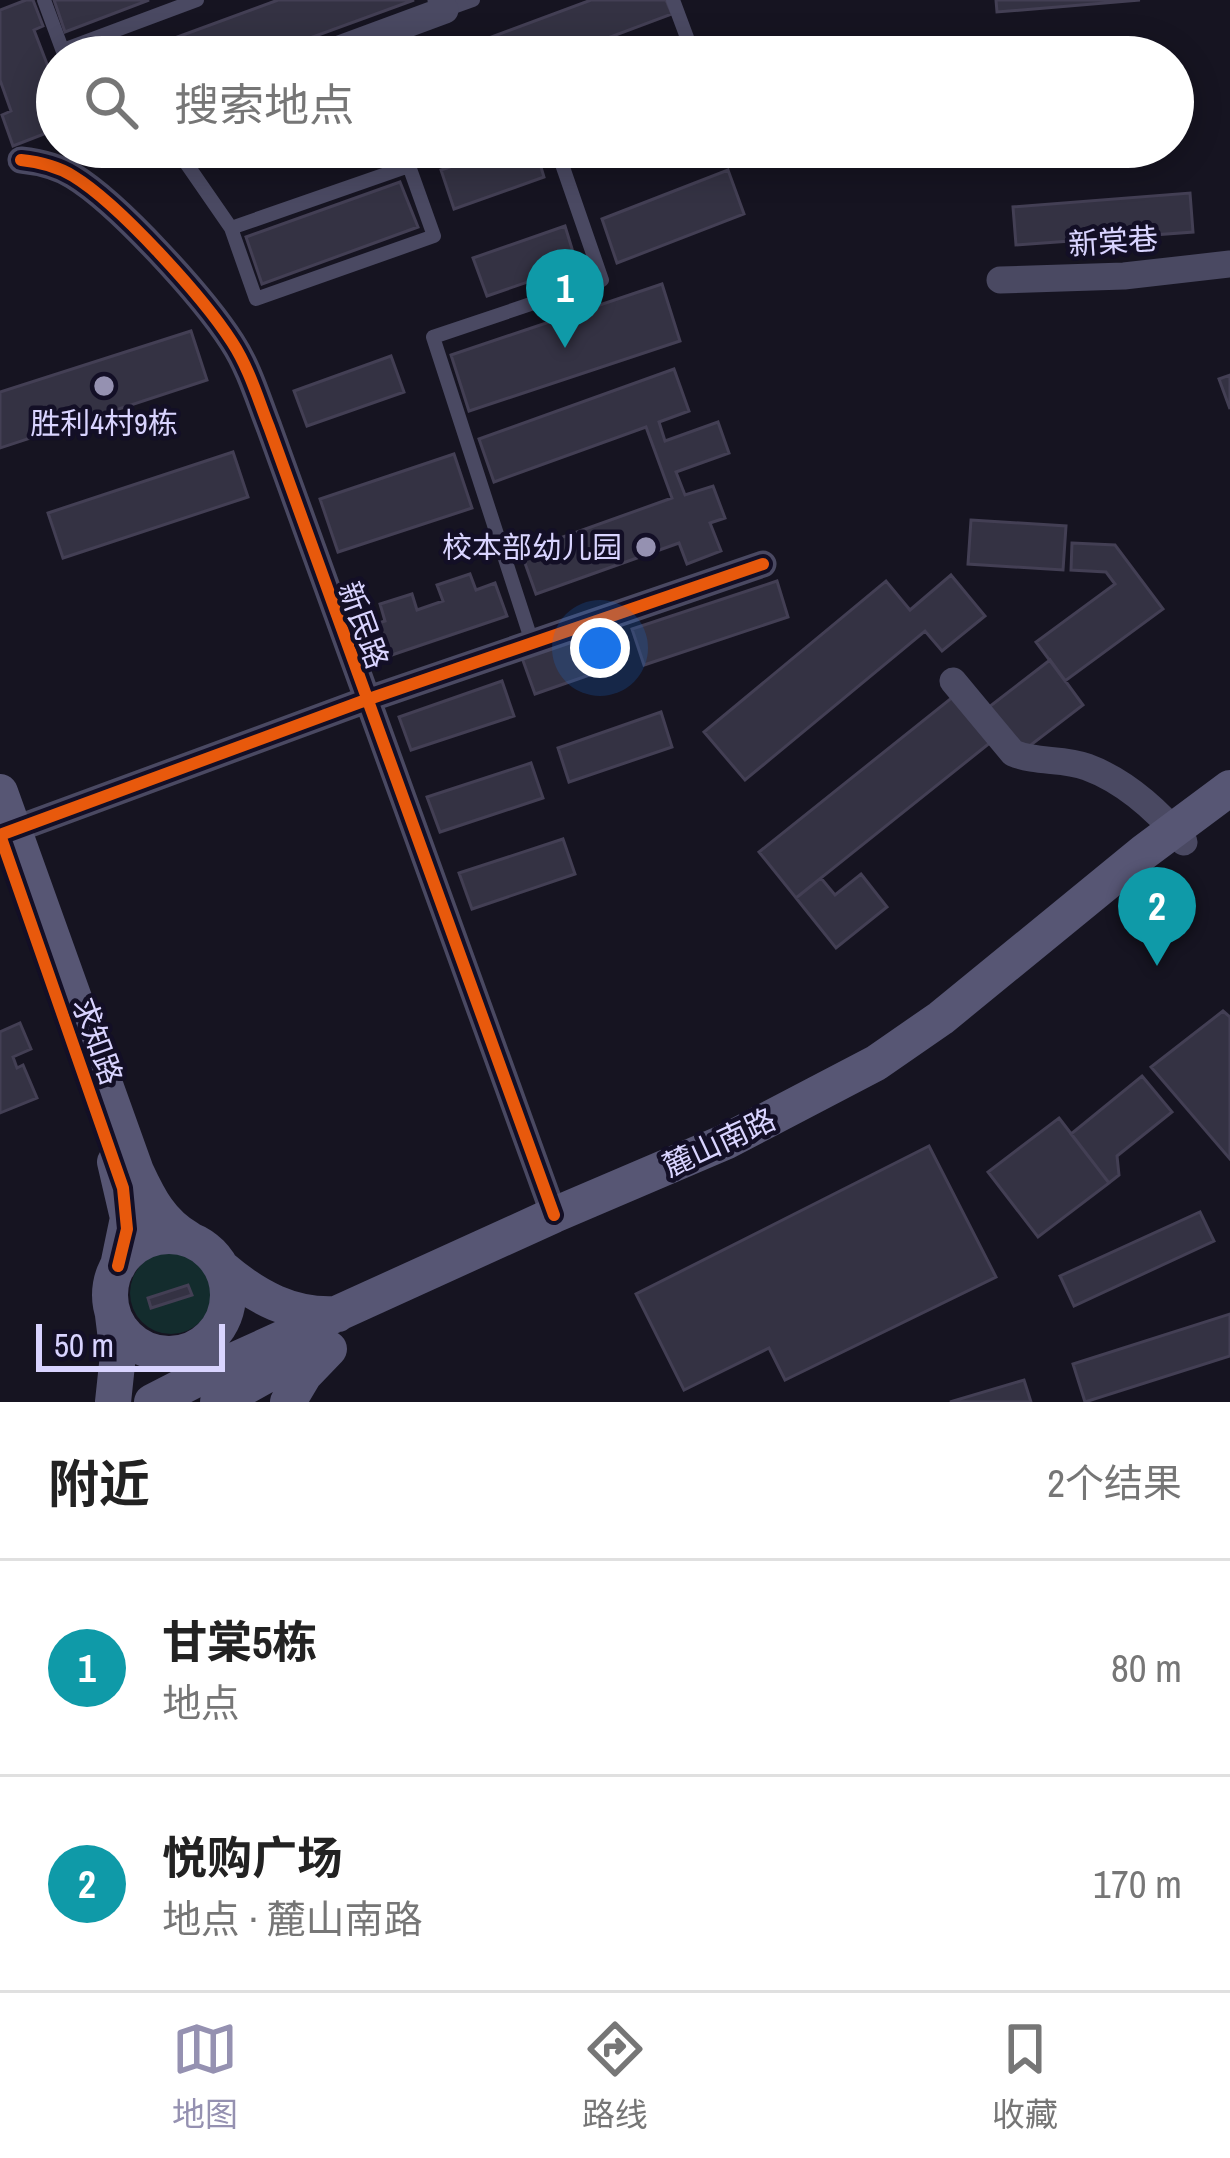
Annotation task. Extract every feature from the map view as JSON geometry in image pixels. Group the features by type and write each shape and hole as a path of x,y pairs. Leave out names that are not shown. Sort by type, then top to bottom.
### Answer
{"main road":[{"name":"麓山南路","path":"345,1322 751,1150 837,1106 903,1064 1179,836 1230,788"},
{"name":"求知路","path":"0,792 7,833 123,1188 127,1229 118,1266"},
{"name":"麓山南路","path":"169,1398 229,1390 345,1322 554,1215 725,1142 876,1063 1179,836 1230,808"},
{"name":"求知路","path":"7,833 136,1171 155,1210 189,1240"},
{"path":"113,1402 118,1355 112,1281 130,1251 148,1240 168,1236 189,1240 214,1256 222,1268 258,1295 345,1322 288,1402"},
{"path":"222,1268 228,1294 222,1321 229,1390"},
{"path":"112,1312 119,1327 143,1348 169,1398"},
{"path":"143,1348 182,1353 206,1341 222,1321"}],"street":[{"path":"382,36 443,5"},
{"path":"7,165 36,155"},
{"name":"新民路","path":"47,168 60,169 109,204 212,313 235,346 554,1215"},
{"name":"新棠巷","path":"1000,280 1124,276 1230,264"},
{"path":"7,833 366,700 763,564"},
{"path":"953,681 1013,753 1088,767 1134,794 1179,836"}],"lane":[{"path":"44,0 57,36"},
{"path":"108,36 197,0"},
{"path":"443,5 473,0"},
{"path":"673,0 686,36"},
{"path":"190,168 231,228 256,298 434,236 410,168"},
{"path":"231,228 403,168"},
{"path":"532,642 433,337 602,280 563,168"}],"green space":[{"path":"171,1252 200,1264 212,1293 200,1322 171,1334 142,1322 130,1293 142,1264"}],"building":[{"path":"33,0 43,26 34,30 36,137 13,146 2,115 11,111 0,80 0,10"},
{"path":"54,0 149,0 65,32"},
{"path":"278,0 414,0 315,36 180,36"},
{"path":"591,0 666,0 672,14 613,36 494,36"},
{"path":"996,0 1140,0 997,12"},
{"path":"541,168 544,177 454,209 441,170"},
{"path":"728,170 744,214 617,263 602,219"},
{"path":"400,182 418,227 262,284 246,237"},
{"path":"1190,193 1193,232 1016,245 1013,207"},
{"path":"565,226 577,265 487,296 473,258"},
{"path":"662,284 680,341 469,411 451,355"},
{"name":"胜利4村9栋","path":"191,331 207,380 0,448 0,392"},
{"path":"391,356 404,392 307,426 294,391"},
{"path":"674,369 689,411 659,422 665,441 718,422 729,453 676,472 685,495 713,486 725,518 710,523 721,551 687,564 679,543 536,594 521,552 672,498 646,427 494,482 479,439"},
{"path":"1230,375 1230,409 1219,379"},
{"path":"233,452 248,497 63,558 48,513"},
{"path":"454,454 472,508 338,552 320,499"},
{"path":"971,520 1066,526 1063,570 968,564"},
{"path":"1072,543 1115,545 1163,609 1065,681 1036,642 1115,584 1106,572 1071,570"},
{"path":"470,574 476,590 495,583 507,616 374,661 363,628 385,621 380,604 412,594 417,610 443,601 437,585"},
{"path":"951,575 985,616 942,651 925,631 745,780 704,732 886,581 910,610"},
{"path":"777,581 788,617 644,665 632,629"},
{"path":"604,626 618,665 535,694 521,655"},
{"path":"1050,660 1083,705 1023,751 989,707"},
{"path":"502,681 514,716 411,750 399,717"},
{"path":"954,696 991,742 796,898 759,852"},
{"path":"661,712 672,747 569,782 558,748"},
{"path":"531,763 543,798 440,832 427,797"},
{"path":"563,839 575,874 472,909 459,873"},
{"path":"861,874 887,907 836,948 796,898 821,878 835,895"},
{"path":"1223,1011 1230,1017 1230,1159 1151,1067"},
{"path":"20,1023 31,1049 13,1057 17,1068 23,1065 37,1098 0,1113 0,1032"},
{"path":"1142,1076 1172,1112 1117,1156 1119,1175 1109,1183 1071,1134"},
{"path":"1059,1118 1109,1183 1038,1237 988,1172"},
{"path":"929,1146 996,1277 785,1380 769,1348 684,1390 636,1294"},
{"path":"1200,1212 1214,1241 1074,1306 1060,1276"},
{"path":"188,1285 192,1295 151,1308 148,1298"},
{"path":"1230,1314 1230,1356 1085,1402 1073,1364"},
{"path":"1024,1380 1031,1402 950,1402"}],"cycle path":[{"path":"21,160 36,163"},
{"path":"55,168 92,189 159,253 201,301 243,362 554,1215"},
{"path":"118,1266 127,1229 123,1188 0,835 366,700 763,564"}],"place":[{"name":"甘棠5栋","path":"565,348"},
{"name":"胜利4村9栋","path":"104,386"},
{"name":"校本部幼儿园","path":"646,547"},
{"name":"悦购广场","path":"1157,966"}]}
